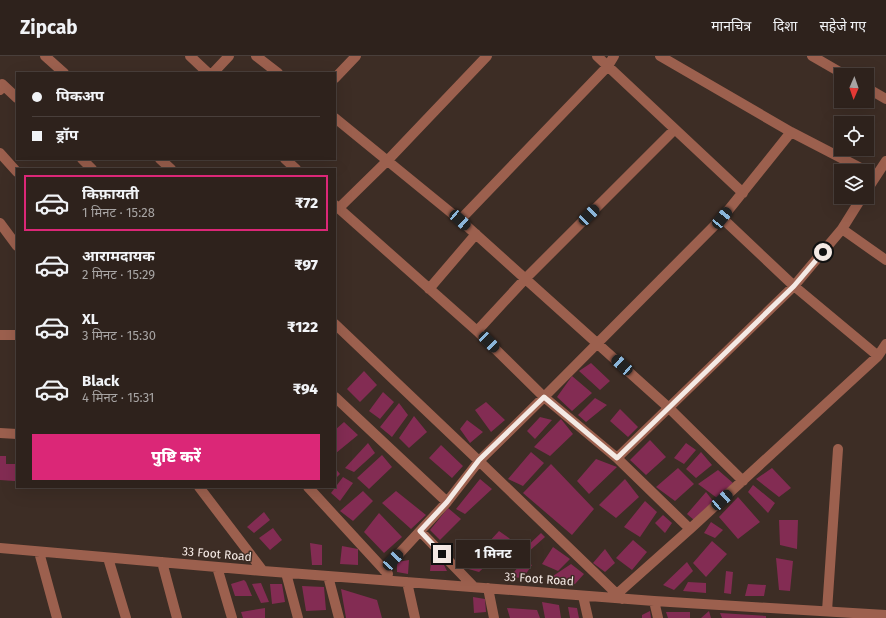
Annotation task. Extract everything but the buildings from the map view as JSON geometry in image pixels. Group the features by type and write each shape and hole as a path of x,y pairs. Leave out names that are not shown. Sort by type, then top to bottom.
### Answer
{"street":[{"path":"44,56 63,72"},
{"path":"190,56 207,72"},
{"path":"214,72 229,56"},
{"path":"256,56 277,72"},
{"path":"336,77 356,56"},
{"path":"487,56 387,161 337,206 477,331 544,397 617,458 690,529"},
{"path":"597,56 674,130 743,193"},
{"path":"460,220 608,66 614,56"},
{"path":"660,56 791,132 876,176"},
{"path":"812,56 834,69"},
{"path":"1,85 16,97"},
{"path":"874,92 886,99"},
{"path":"336,119 460,220 526,278 669,408 743,481"},
{"path":"477,331 526,278 674,130"},
{"path":"384,570 447,502 479,460 544,397 722,218 791,132"},
{"path":"0,153 16,171"},
{"path":"83,160 91,168"},
{"path":"161,160 169,168"},
{"path":"285,160 295,168"},
{"path":"874,179 886,161"},
{"path":"617,458 794,286 842,229 858,204"},
{"path":"722,218 794,286 878,356"},
{"path":"0,224 16,245"},
{"path":"842,229 886,260"},
{"path":"429,289 476,234"},
{"path":"336,325 620,596 690,529 878,356 886,344"},
{"path":"0,335 16,335"},
{"path":"336,398 447,502"},
{"path":"0,434 16,434"},
{"path":"827,611 838,449"},
{"path":"200,488 263,571"},
{"path":"309,488 395,581"},
{"path":"420,531 474,588"},
{"name":"33 Foot Road","path":"0,548 474,588 583,596 620,596 771,613 827,611 886,615"},
{"path":"39,552 57,618"},
{"path":"108,558 126,618"},
{"path":"162,562 178,618"},
{"path":"217,567 232,618"},
{"path":"286,573 298,618"},
{"path":"328,576 339,618"},
{"path":"407,582 415,618"},
{"path":"488,588 494,618"},
{"path":"583,596 588,618"},
{"path":"654,601 658,618"}],"route":[{"path":"442,554 420,531 447,502 479,460 544,397 617,458 794,286 823,252"}]}
